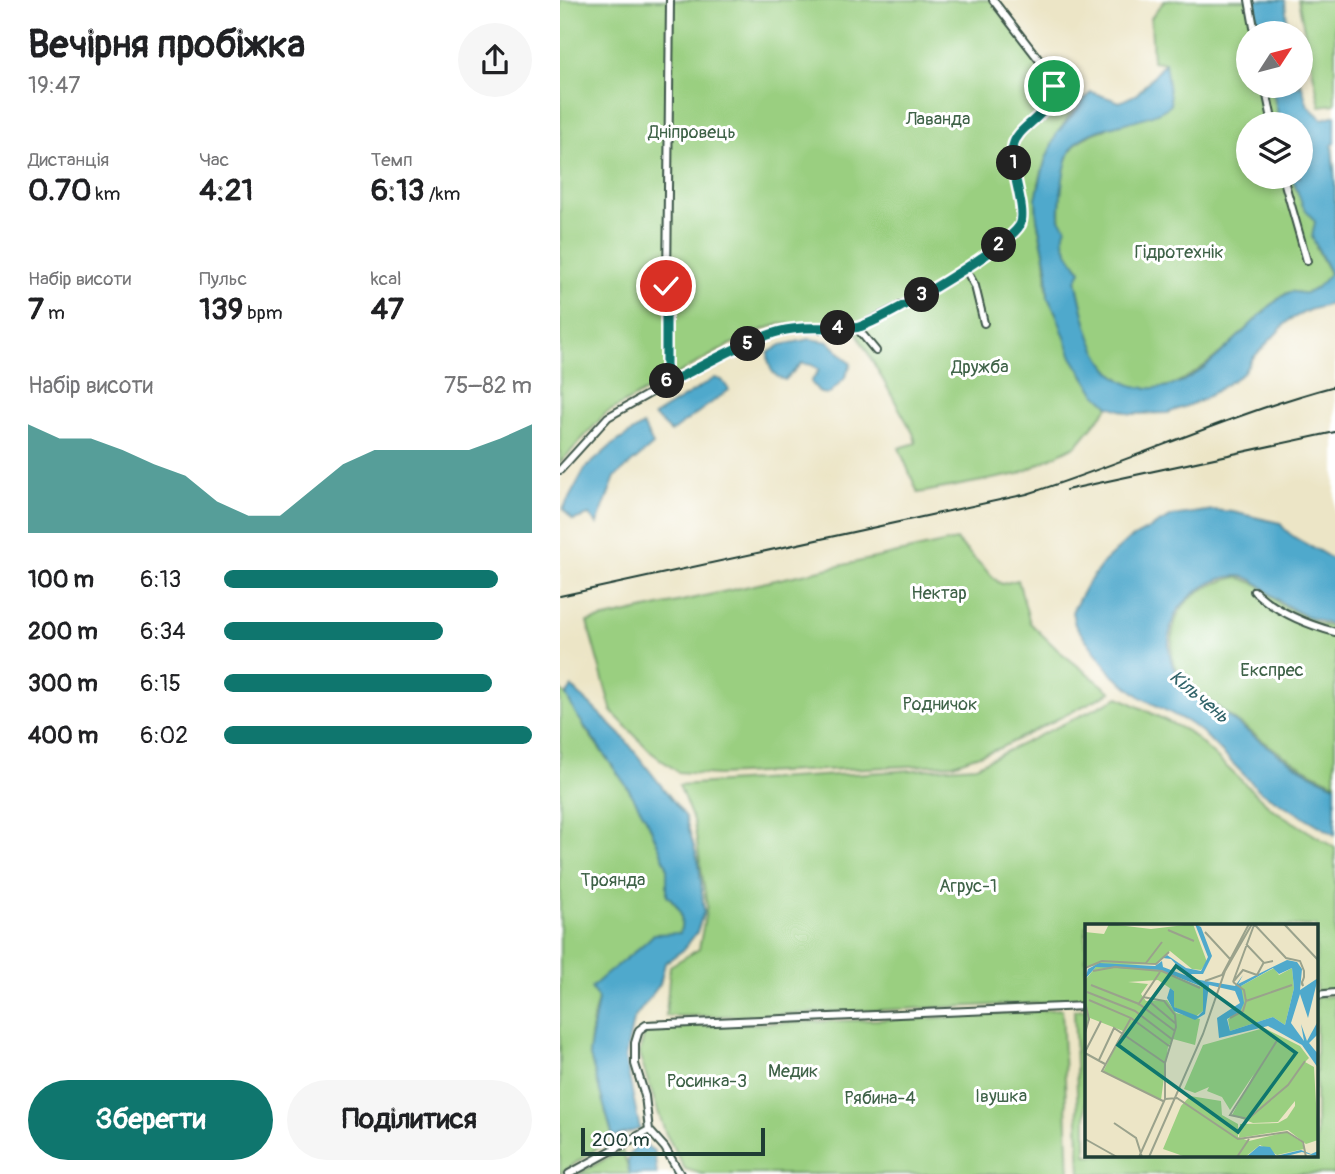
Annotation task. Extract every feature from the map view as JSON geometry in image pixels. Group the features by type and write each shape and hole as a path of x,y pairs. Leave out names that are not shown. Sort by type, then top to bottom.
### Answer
{"street":[{"path":"668,383 666,312 670,0"},
{"path":"560,470 608,417 668,383 776,332 794,329 857,328 943,284 1007,239 1020,226 1023,217 1015,176 1013,146 1020,133 1043,112 1054,86 1050,74 993,0"},
{"path":"1249,0 1253,21"},
{"path":"1286,189 1307,261"},
{"path":"965,268 975,286 984,323"},
{"path":"857,328 876,351"},
{"path":"1254,591 1289,616 1335,632"},
{"path":"680,1174 665,1148 649,1129 645,1096 635,1064 635,1043 639,1030 646,1025 1085,1006"},
{"path":"569,1174 649,1129"}],"green space":[{"path":"560,0 990,0 1024,44 1077,103 1046,158 1037,195 1037,217 1050,301 1078,366 1090,386 1109,406 1077,445 1019,474 918,493 899,448 916,443 913,433 856,332 856,323 779,324 748,335 606,413 560,463"},
{"name":"Гідротехнік","path":"1165,0 1253,0 1257,21 1236,21 1236,98 1275,98 1277,112 1236,112 1236,189 1297,189 1303,206 1316,222 1316,248 1330,273 1310,292 1290,292 1281,297 1209,362 1187,377 1164,387 1142,388 1120,379 1099,356 1091,339 1076,279 1081,271 1064,243 1060,206 1063,176 1071,151 1084,138 1106,129 1165,63 1153,61 1151,18"},
{"path":"1298,0 1335,0 1335,104 1320,106 1313,72 1313,21 1302,21"},
{"path":"956,540 998,582 1002,584 1018,580 1030,623 1059,651 1111,692 1000,748 953,764 717,775 678,772 652,753 612,712 587,622"},
{"name":"Експрес","path":"1238,577 1259,585 1281,605 1319,624 1335,628 1335,783 1292,761 1266,743 1194,690 1176,669 1172,653 1174,627 1184,605 1202,590"},
{"name":"Троянда","path":"560,690 632,794 651,827 667,867 667,895 679,908 682,921 680,934 654,934 598,999 589,1053 613,1137 560,1174"},
{"name":"Агрус-1","path":"1119,697 1189,732 1271,808 1335,848 1335,990 1318,991 1318,924 1085,924 1085,1001 742,1016 666,1016 670,966 699,949 707,906 694,823 679,785 976,766"},
{"path":"1335,996 1335,1174 1080,1174 1074,1010 1085,1009 1085,1156 1318,1156 1318,997"},
{"path":"1062,1009 1069,1174 702,1174 685,1169 665,1132 639,1054 644,1036 651,1027 932,1018"},
{"path":"622,1150 630,1174 578,1174"}],"water":[{"path":"1253,0 1285,0 1287,21 1257,21"},
{"path":"1165,63 1171,105 1147,117 1095,132 1075,144 1067,159 1059,218 1066,227 1064,239 1067,250 1081,271 1076,280 1095,348 1115,375 1129,384 1146,388 1164,387 1192,376 1211,362 1281,297 1290,292 1310,292 1330,273 1312,237 1315,222 1303,206 1297,189 1313,189 1313,112 1277,112 1275,98 1306,98 1308,106 1322,119 1335,115 1335,143 1332,145 1335,184 1335,303 1309,310 1289,320 1252,359 1242,374 1202,400 1168,413 1131,414 1109,406 1095,393 1072,357 1048,298 1047,265 1037,219 1036,198 1045,161 1057,133 1091,92 1120,102 1137,94"},
{"path":"810,339 829,342 851,364 844,379 829,394 820,393 811,382 819,370 812,365 802,363 785,380 777,376 770,367 768,353 781,345"},
{"path":"715,378 722,380 729,390 671,432 654,416"},
{"path":"643,425 653,445 615,477 597,524 589,515 573,520 563,509 585,469 612,445"},
{"path":"1213,510 1280,523 1291,535 1334,561 1335,626 1292,608 1250,579 1236,576 1206,585 1181,606 1173,620 1169,646 1175,671 1189,688 1275,752 1335,785 1335,835 1260,791 1202,732 1142,698 1114,676 1075,625 1072,612 1086,586 1104,562 1128,540 1172,516"},
{"path":"572,687 623,737 685,816 699,864 704,911 697,932 683,950 665,963 660,984 633,1020 625,1058 640,1129 613,1137 589,1053 598,999 591,988 654,934 680,933 682,921 676,904 667,895 667,866 648,822 628,788 576,714 566,695"},
{"path":"641,1142 654,1151 657,1174 630,1174 630,1156"}],"railway":[{"path":"560,596 1027,494 1257,410 1335,386"},
{"path":"1066,490 1335,432"}],"route":[{"path":"666,286 668,383 776,332 794,329 857,328 912,300 943,284 1007,239 1020,226 1023,217 1015,176 1013,146 1020,133 1043,112 1054,86"}],"park label":[{"name":"Лаванда","path":"938,119"},
{"name":"Дніпровець","path":"692,132"},
{"name":"Дружба","path":"980,367"},
{"name":"Нектар","path":"939,593"},
{"name":"Родничок","path":"940,704"},
{"name":"Медик","path":"793,1071"},
{"name":"Росинка-3","path":"707,1081"},
{"name":"Івушка","path":"1001,1096"},
{"name":"Рябина-4","path":"880,1098"}],"water label":[{"name":"Кільчень","path":"1200,696"}]}
